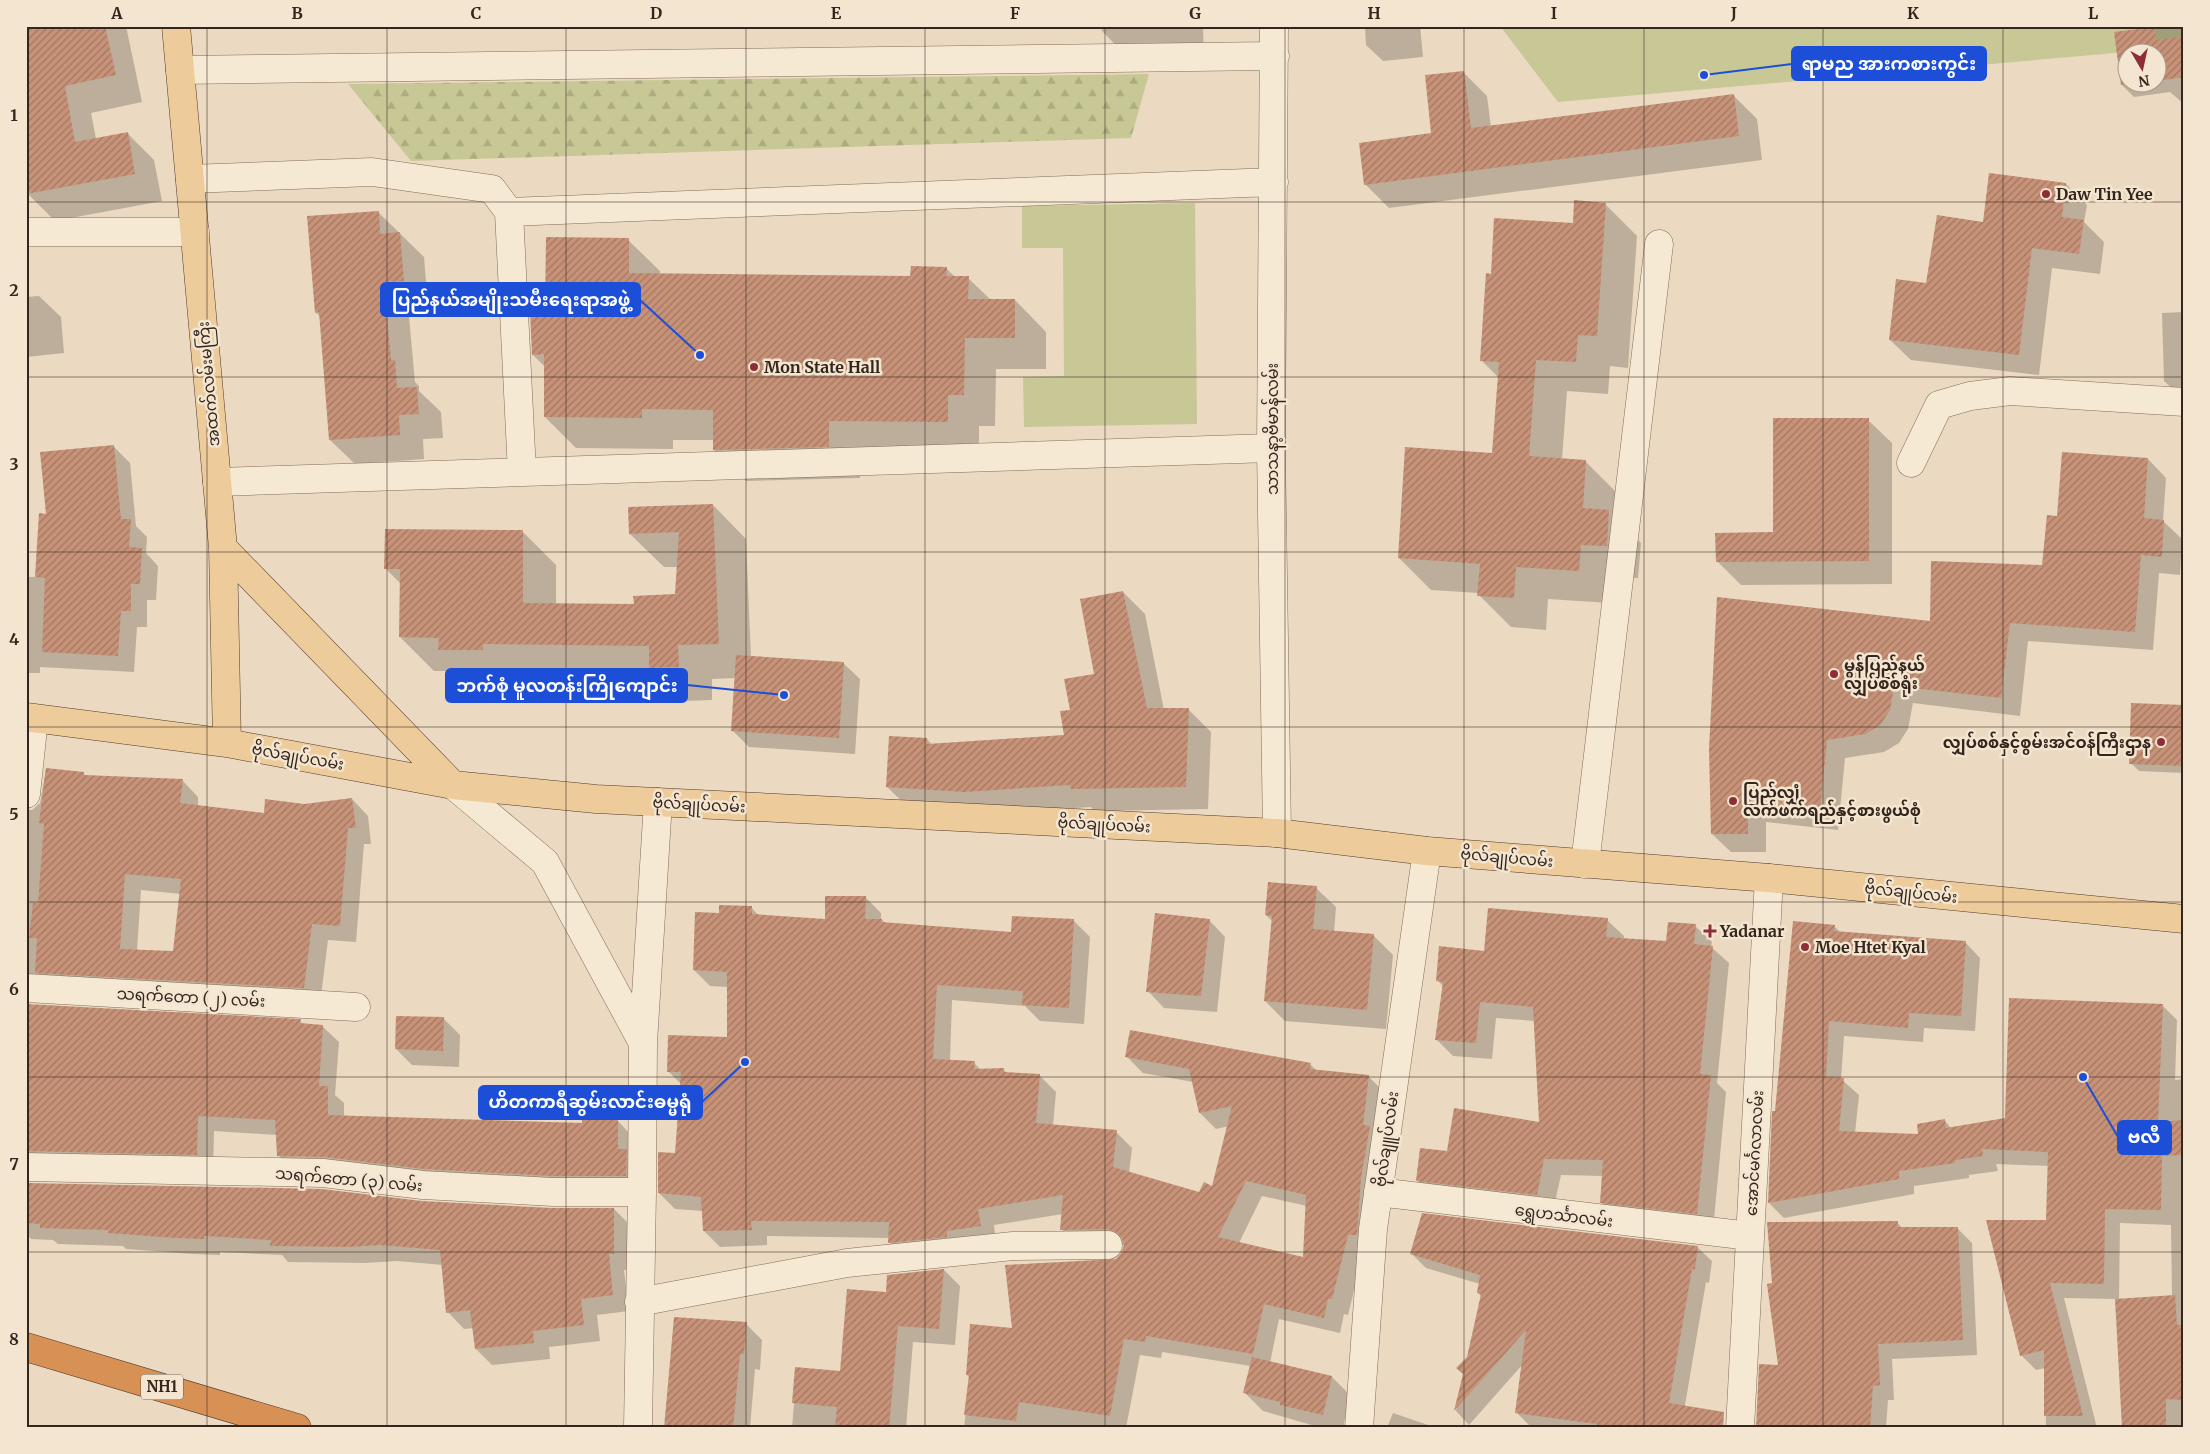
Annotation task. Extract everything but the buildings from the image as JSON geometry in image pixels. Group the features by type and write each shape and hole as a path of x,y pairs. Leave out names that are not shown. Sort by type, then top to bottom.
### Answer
{"highway":[{"name":"NH1","path":"26,1347 297,1428"}],"main road":[{"name":"အထက်လမ်းမကြီး","path":"176,26 223,548 227,743"},
{"path":"223,548 453,785"},
{"name":"ဗိုလ်ချုပ်လမ်း","path":"30,718 227,743 453,785 596,799 1277,832 1427,851 1769,878 2184,919"}],"street":[{"name":"သာသနာ့ဗိမာန်လမ်း","path":"1274,26 1271,448 1277,832"},
{"path":"180,70 1275,56"},
{"path":"190,179 372,172 492,189 509,212 522,472"},
{"path":"509,212 1274,182"},
{"path":"26,232 195,232"},
{"path":"1585,864 1659,244"},
{"path":"1911,463 1939,405 1970,396 2010,391 2184,402"},
{"path":"217,482 1271,448"},
{"path":"26,794 30,718"},
{"path":"453,785 545,862 642,1042"},
{"path":"638,1428 642,1192 642,1042 658,802"},
{"name":"ဗိုလ်ချူပ်လမ်း","path":"1359,1428 1373,1229 1427,851"},
{"name":"အောင်မင်္ဂလာလမ်း","path":"1740,1428 1769,878"},
{"name":"သရက်တော (၂) လမ်း","path":"26,988 356,1007"},
{"name":"သရက်တော (၃) လမ်း","path":"26,1167 323,1173 423,1185 553,1192 642,1192"},
{"name":"ရွှေဟင်္သာလမ်း","path":"1378,1192 1750,1236"},
{"path":"640,1302 847,1263 1013,1246 1108,1246"}],"green space":[{"path":"1500,26 2184,26 2184,47 2168,48 2168,42 2118,42 2118,53 1558,102"},
{"path":"1149,74 1131,138 411,161 348,84"},
{"path":"1195,203 1197,424 1024,427 1023,377 1064,376 1063,248 1022,248 1022,206"}],"place":[{"name":"ရာမည အားကစားကွင်း","path":"1704,75"},
{"name":"Daw Tin Yee","path":"2046,194"},
{"name":"ပြည်နယ်အမျိုးသမီးရေးရာအဖွဲ့","path":"700,355"},
{"name":"Mon State Hall","path":"754,367"},
{"name":"မွန်ပြည်နယ် လျှပ်စစ်ရုံး","path":"1834,674"},
{"name":"ဘက်စုံ မူလတန်းကြိုကျောင်း","path":"784,695"},
{"name":"လျှပ်စစ်နှင့်စွမ်းအင်ဝန်ကြီးဌာန","path":"2161,742"},
{"name":"ပြည့်လျှံ လက်ဖက်ရည်နှင့်စားဖွယ်စုံ","path":"1733,801"},
{"name":"Yadanar","path":"1710,931"},
{"name":"Moe Htet Kyal","path":"1805,947"},
{"name":"ဟိတကာရီဆွမ်းလာင်းဓမ္မရုံ","path":"745,1062"},
{"name":"ဗလီ","path":"2083,1077"}]}
